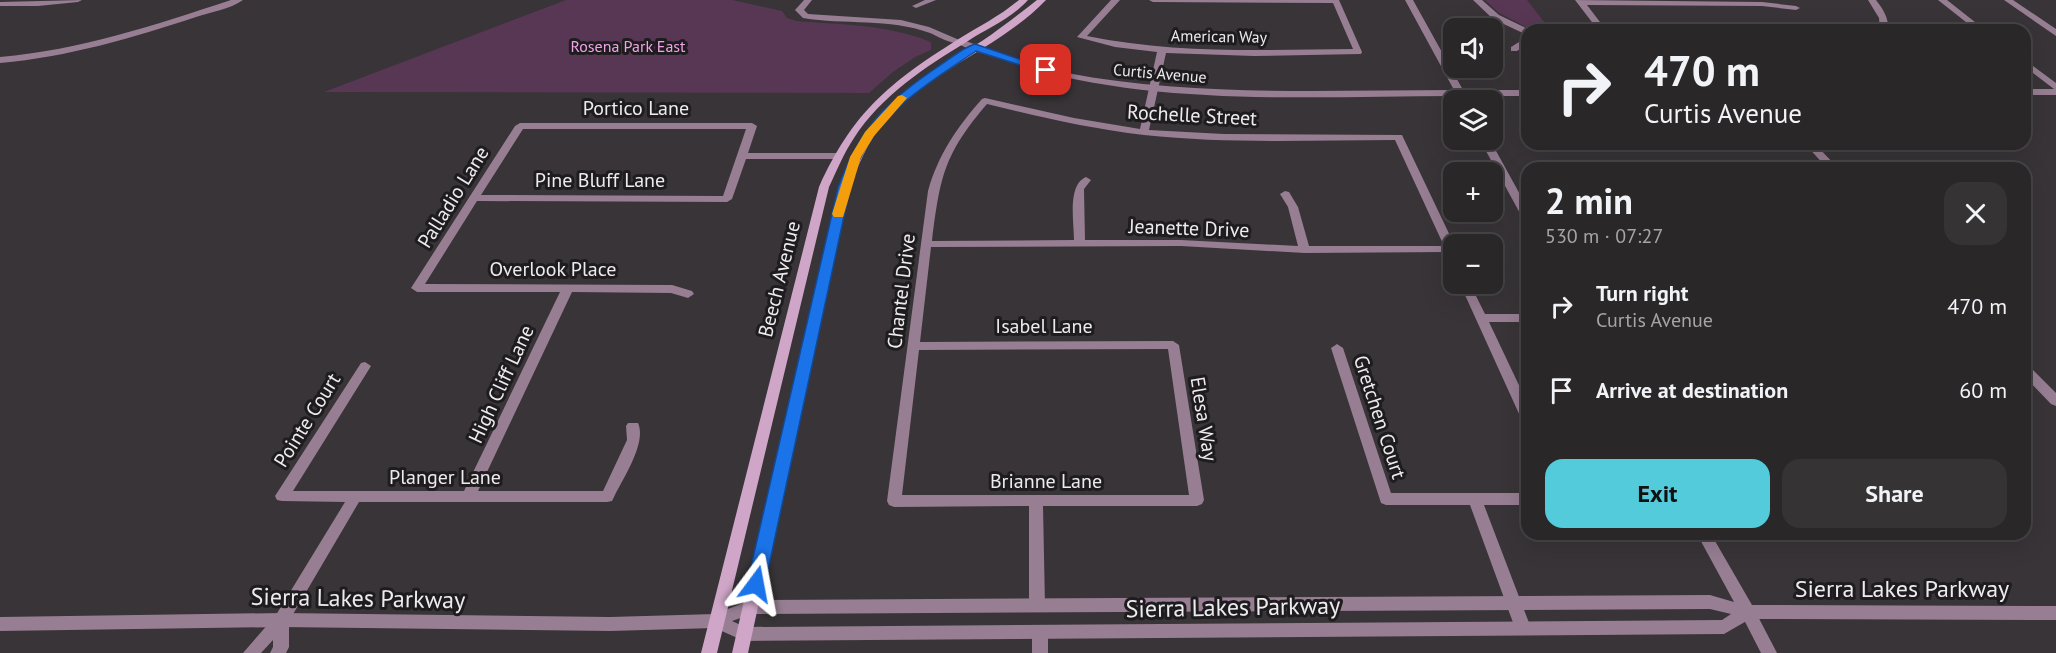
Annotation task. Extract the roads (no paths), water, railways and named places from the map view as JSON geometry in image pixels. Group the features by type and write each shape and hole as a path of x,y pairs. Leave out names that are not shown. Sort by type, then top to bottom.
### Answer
{"main road":[{"name":"Beech Avenue","path":"740,653 852,164 869,135 903,97 1024,0"},
{"name":"Beech Avenue","path":"709,653 824,187 836,156 867,112 889,90 968,44 1011,24 1042,0"}],"street":[{"path":"0,4 38,4 78,0"},
{"path":"0,60 45,56 82,49 239,0"},
{"name":"Curtis Avenue","path":"808,0 800,8 801,13 812,17 907,24 1066,75 1153,89 1233,93 1443,97"},
{"path":"916,6 932,0"},
{"name":"American Way","path":"1116,0 1081,37 1162,50 1358,52 1336,2 1153,0"},
{"path":"1409,0 1458,90"},
{"path":"1478,0 1496,17 1521,29"},
{"path":"1872,0 1883,16 1885,24"},
{"path":"1942,0 1973,24"},
{"path":"2008,0 2056,33"},
{"path":"1581,2 1762,4 1796,8"},
{"path":"1581,2 1598,24"},
{"path":"1514,49 1521,44"},
{"path":"1144,132 1162,50"},
{"path":"2031,68 2056,87"},
{"path":"2031,92 2056,92"},
{"name":"Curtis Avenue","path":"1503,94 1521,93"},
{"name":"Rochelle Street","path":"985,101 1063,120 1144,132 1216,137 1399,138 1443,234"},
{"name":"Chantel Drive","path":"894,501 933,191 942,158 960,130 985,101"},
{"name":"Portico Lane","path":"520,126 752,126 741,156"},
{"name":"Palladio Lane","path":"417,288 520,126"},
{"path":"1490,150 1521,206"},
{"path":"1816,150 1827,162"},
{"path":"741,156 836,156"},
{"name":"Pine Bluff Lane","path":"474,198 727,199 741,156"},
{"path":"1080,244 1079,189 1086,180"},
{"path":"1285,194 1293,207 1305,250"},
{"name":"Jeanette Drive","path":"926,244 1194,244 1305,250 1443,253"},
{"name":"Overlook Place","path":"417,288 672,289 688,294"},
{"name":"High Cliff Lane","path":"469,496 568,288"},
{"path":"1470,294 1521,403"},
{"path":"1480,318 1521,318"},
{"name":"Isabel Lane","path":"914,346 1173,345"},
{"name":"Elesa Way","path":"1173,345 1197,500"},
{"name":"Gretchen Court","path":"1337,348 1386,499 1475,499"},
{"name":"Pointe Court","path":"282,496 365,366"},
{"path":"2031,375 2056,401"},
{"name":"Planger Lane","path":"282,496 607,496 634,440 633,426"},
{"path":"251,653 281,620 355,496"},
{"path":"1521,499 1475,499 1523,628"},
{"name":"Brianne Lane","path":"894,501 1197,500"},
{"path":"1036,501 1037,606"},
{"path":"1707,540 1769,653"},
{"name":"Sierra Lakes Parkway","path":"0,624 281,620 532,625 716,621 751,607 1513,602 1710,602 1748,612 2056,613"},
{"name":"Sierra Lakes Parkway","path":"716,621 744,634 1040,633 1724,627 1748,612"},
{"path":"278,653 282,647 281,620"},
{"path":"1040,633 1040,653"}],"park label":[{"name":"Rosena Park East","path":"628,46"}]}
